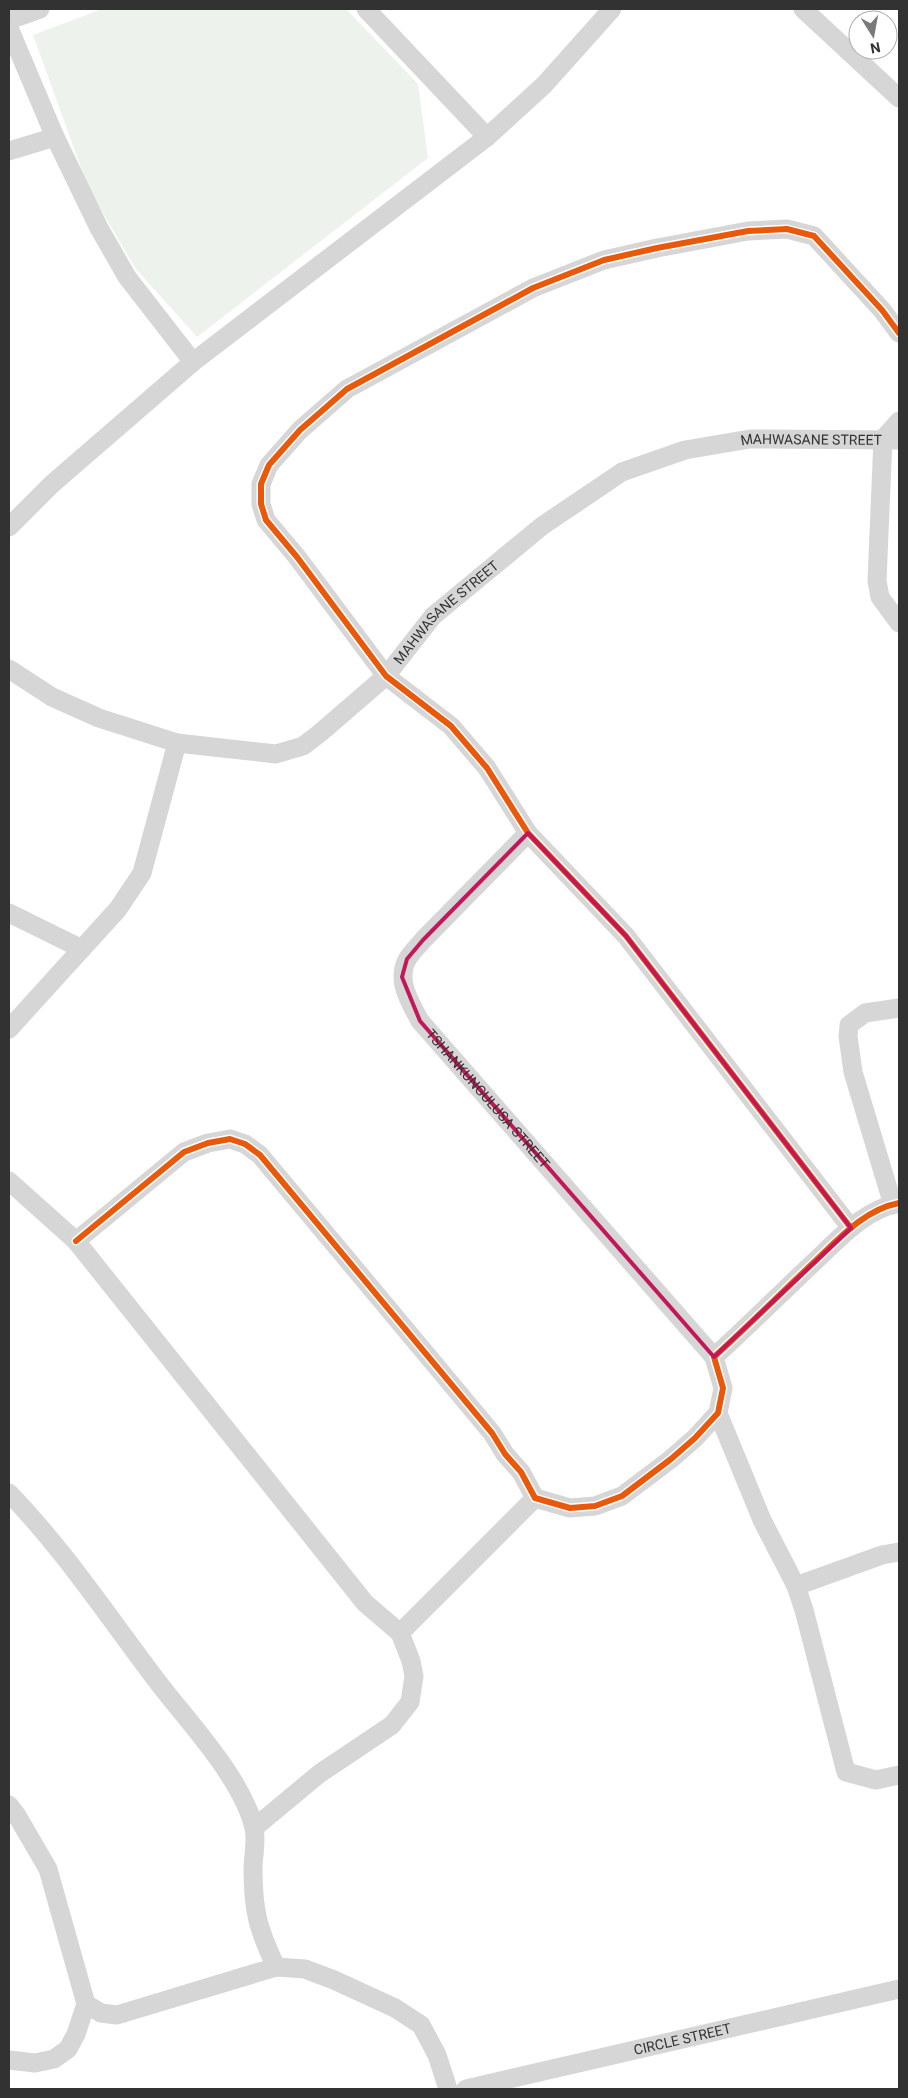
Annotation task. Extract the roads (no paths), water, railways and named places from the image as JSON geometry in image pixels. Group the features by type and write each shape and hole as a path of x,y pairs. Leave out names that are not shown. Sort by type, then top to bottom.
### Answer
{"street":[{"path":"9,20 40,9"},
{"path":"366,9 487,137"},
{"path":"9,527 52,484 193,362 487,137 544,85 612,9"},
{"path":"803,9 899,98"},
{"path":"9,28 55,137 99,228 127,277 193,362"},
{"path":"9,151 55,137"},
{"path":"851,1228 626,936 528,833 486,768 451,726 386,676 297,557 266,520 261,504 261,484 269,465 300,430 347,389 542,284 604,260 748,231 787,228 814,236 882,310 899,333"},
{"path":"899,421 891,439 877,581 880,597 899,623"},
{"name":"MAHWASANE STREET","path":"9,669 52,697 99,718 177,743 276,754 303,746 386,676 433,616 542,526 622,472 685,450 750,440 891,439"},
{"path":"9,1029 118,909 142,873 177,743"},
{"name":"TSHANKUNGULUSA STREET","path":"528,833 423,940 407,959 402,977 407,998 420,1020 714,1357"},
{"path":"9,912 82,949"},
{"path":"76,1241 184,1152 208,1143 230,1139 245,1144 260,1155 492,1433 505,1454 522,1472 535,1498 570,1508 595,1506 622,1496 695,1438 718,1413 724,1388 714,1357 851,1228 870,1214 896,1204 853,1072 848,1036 849,1025 865,1013 899,1008"},
{"path":"9,1181 76,1241 365,1603 400,1633 411,1661 414,1676 410,1702 392,1725 319,1774 254,1828"},
{"path":"718,1413 762,1520 796,1586 846,1772 876,1780 899,1775"},
{"path":"9,1493 30,1515 88,1586 153,1676 236,1783 254,1828 254,1904 261,1935 276,1967"},
{"path":"400,1633 535,1498"},
{"path":"796,1586 882,1555 899,1552"},
{"path":"9,1805 48,1870 86,2004 76,2034 68,2049 54,2059 35,2063 9,2060"},
{"path":"86,2004 101,2013 117,2015 276,1967 306,1970 334,1980 395,2008 421,2024 437,2056 448,2089"},
{"name":"CIRCLE STREET","path":"466,2089 899,1989"}]}
